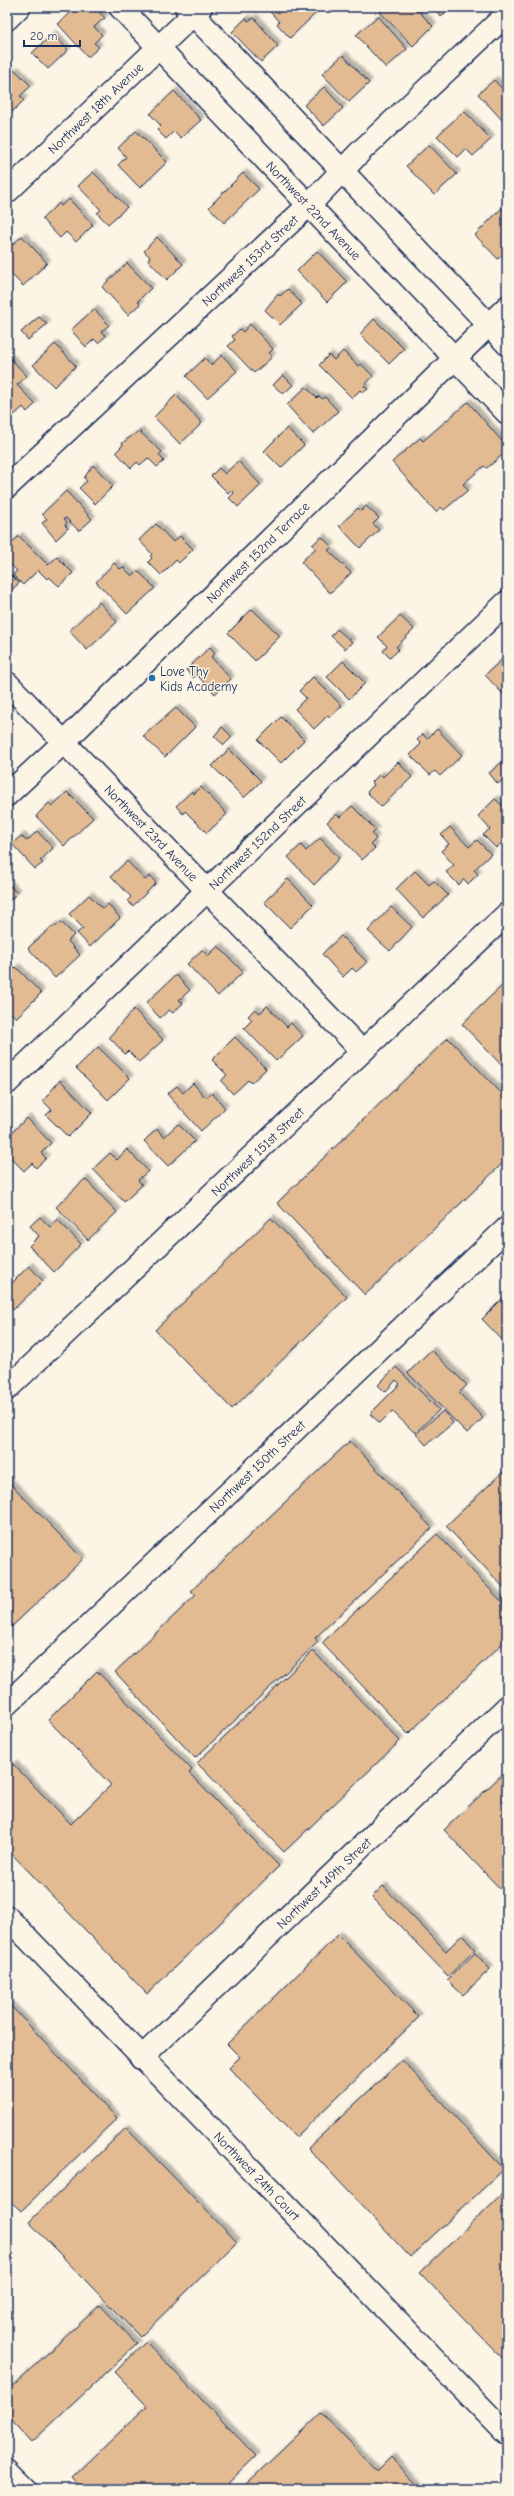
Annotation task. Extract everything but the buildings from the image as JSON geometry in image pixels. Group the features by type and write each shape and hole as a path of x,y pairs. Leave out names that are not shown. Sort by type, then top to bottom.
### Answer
{"street":[{"path":"7,18 19,7"},
{"name":"Northwest 22nd Avenue","path":"120,7 160,46 507,413"},
{"path":"193,9 342,170 507,344"},
{"name":"Northwest 18th Avenue","path":"7,192 160,46 193,9"},
{"name":"Northwest 153rd Street","path":"7,487 310,204 342,170 507,14"},
{"name":"Northwest 152nd Terrace","path":"7,795 64,742 507,307"},
{"name":"Northwest 152nd Street","path":"7,1083 507,602"},
{"name":"Northwest 23rd Avenue","path":"7,683 362,1051"},
{"name":"Northwest 151st Street","path":"7,1389 507,914"},
{"name":"Northwest 150th Street","path":"7,1704 507,1228"},
{"name":"Northwest 149th Street","path":"141,2058 507,1707"},
{"name":"Northwest 24th Court","path":"7,1917 141,2058 507,2434"},
{"path":"7,2471 25,2489"}],"place":[{"name":"Love Thy Kids Academy","path":"152,678"}]}
